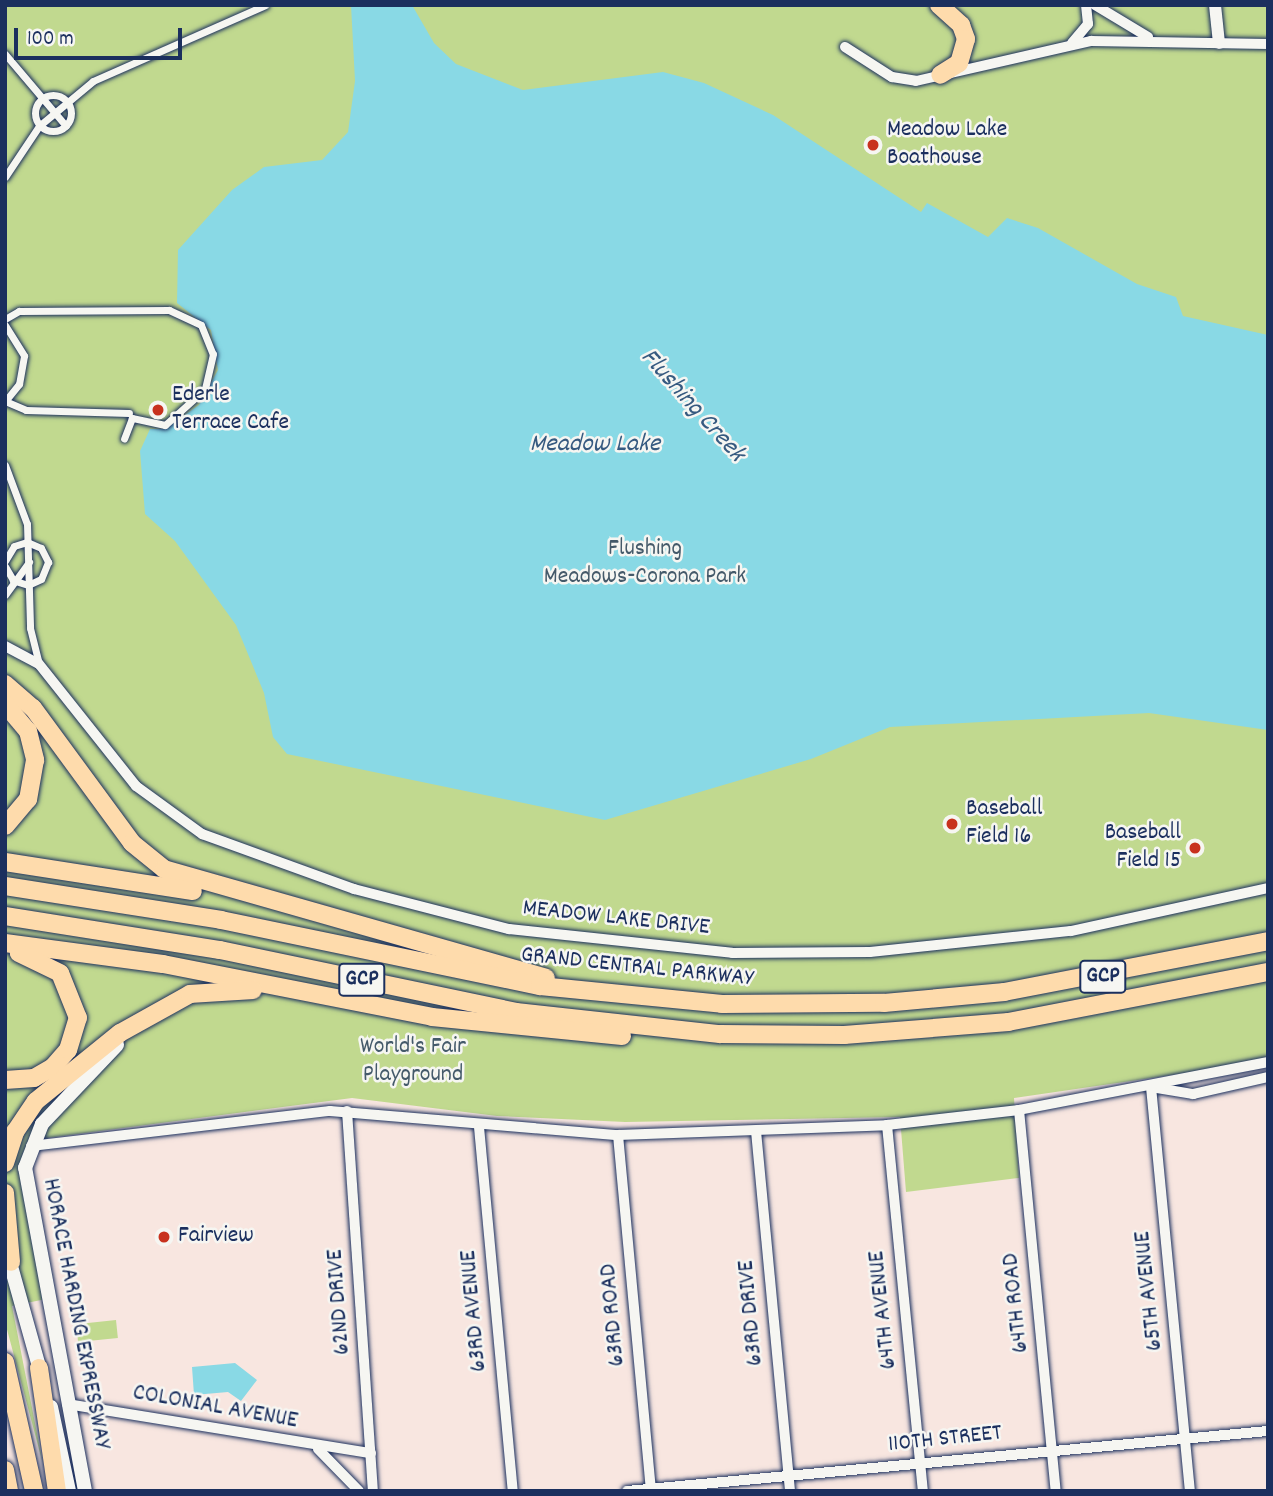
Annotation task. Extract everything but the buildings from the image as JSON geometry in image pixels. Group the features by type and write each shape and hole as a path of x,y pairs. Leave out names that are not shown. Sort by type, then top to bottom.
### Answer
{"highway":[{"path":"939,5 961,24 966,39 959,63 940,75"},
{"path":"5,684 33,708 146,857 183,879 245,897 391,931 601,994"},
{"path":"5,704 28,731 35,760 28,799 5,826"},
{"path":"5,862 245,897"},
{"name":"GRAND CENTRAL PARKWAY","path":"5,886 221,919 601,994 763,1005 924,1000 1105,977 1268,942"},
{"name":"GCP","path":"5,916 199,946 544,1017 720,1034 844,1035 1008,1022 1268,972"},
{"path":"5,943 163,964 344,1001"},
{"path":"5,950 35,957 60,973 78,1018 68,1050 53,1067 34,1078 5,1080"},
{"path":"5,1163 36,1101 163,1005 224,989 344,1001 583,1037 720,1034"},
{"path":"5,1193 11,1262"},
{"path":"5,1362 34,1491"},
{"path":"39,1368 57,1491"},
{"path":"5,1470 9,1491"}],"main road":[{"path":"31,1146 73,1088 163,1005"},
{"name":"HORACE HARDING EXPRESSWAY","path":"31,1146 27,1202 85,1491"},
{"name":"HORACE HARDING EXPRESSWAY","path":"5,1245 69,1491"}],"street":[{"path":"5,177 39,126 66,100 128,62 265,5"},
{"path":"1065,45 1085,32 1086,5"},
{"path":"1095,5 1151,39"},
{"path":"1215,5 1219,43"},
{"path":"845,47 898,79 940,75 1065,45 1151,39 1268,44"},
{"path":"5,54 66,126"},
{"path":"39,126 34,108 41,98 52,94 66,100 71,114 66,126"},
{"path":"39,126 50,131 66,126"},
{"path":"5,319 19,311 169,310 201,325 213,354 205,389 165,425 132,418 124,439"},
{"path":"5,325 24,356 19,384 5,401 26,410 129,413"},
{"path":"5,465 28,542 29,584 38,664"},
{"path":"5,561 14,546 28,542 41,548 48,562 41,579 29,584 14,581 5,566"},
{"path":"5,595 29,561"},
{"name":"MEADOW LAKE DRIVE","path":"5,646 38,664 136,786 202,834 354,889 509,929 732,953 870,952 1071,931 1268,888"},
{"path":"31,1146 347,1111 479,1127 618,1135 887,1125 1018,1110 1151,1087 1268,1062"},
{"path":"1151,1087 1193,1094 1268,1077"},
{"name":"65TH AVENUE","path":"1151,1087 1190,1491"},
{"name":"64TH ROAD","path":"1018,1110 1056,1491"},
{"name":"62ND DRIVE","path":"347,1111 373,1491"},
{"name":"64TH AVENUE","path":"887,1125 923,1491"},
{"name":"63RD AVENUE","path":"479,1127 513,1491"},
{"name":"63RD DRIVE","path":"756,1131 790,1491"},
{"name":"63RD ROAD","path":"618,1135 651,1490"},
{"name":"COLONIAL AVENUE","path":"67,1404 315,1447 371,1452"},
{"name":"110TH STREET","path":"627,1491 1268,1431"},
{"name":"COLONIAL AVENUE","path":"315,1447 346,1471 359,1491"}],"green space":[{"name":"Flushing Meadows-Corona Park","path":"5,5 1268,5 1268,1061 1014,1098 1019,1178 906,1192 900,1117 625,1122 497,1116 352,1098 32,1140 31,1221 46,1299 12,1306 43,1464 5,1322"},
{"path":"116,1320 118,1338 78,1342 76,1324"}],"water":[{"name":"Meadow Lake","path":"351,5 412,5 434,43 456,64 523,90 663,72 704,83 773,115 921,212 927,203 988,237 1007,218 1038,228 1137,284 1176,297 1183,316 1268,335 1268,730 1149,713 890,727 811,759 605,820 287,754 273,737 264,693 236,625 175,541 145,514 140,451 150,429 165,429 199,405 218,370 211,330 177,303 178,250 232,190 264,167 322,160 348,132 355,81"},
{"path":"235,1363 257,1380 241,1401 228,1392 194,1395 192,1367"}],"place":[{"name":"Meadow Lake Boathouse","path":"873,145"},
{"name":"Ederle Terrace Cafe","path":"158,410"},
{"name":"Baseball Field 16","path":"952,824"},
{"name":"Baseball Field 15","path":"1195,848"},
{"name":"Fairview","path":"164,1237"}],"water label":[{"name":"Flushing Creek","path":"692,406"}],"park label":[{"name":"World's Fair Playground","path":"413,1062"}]}
